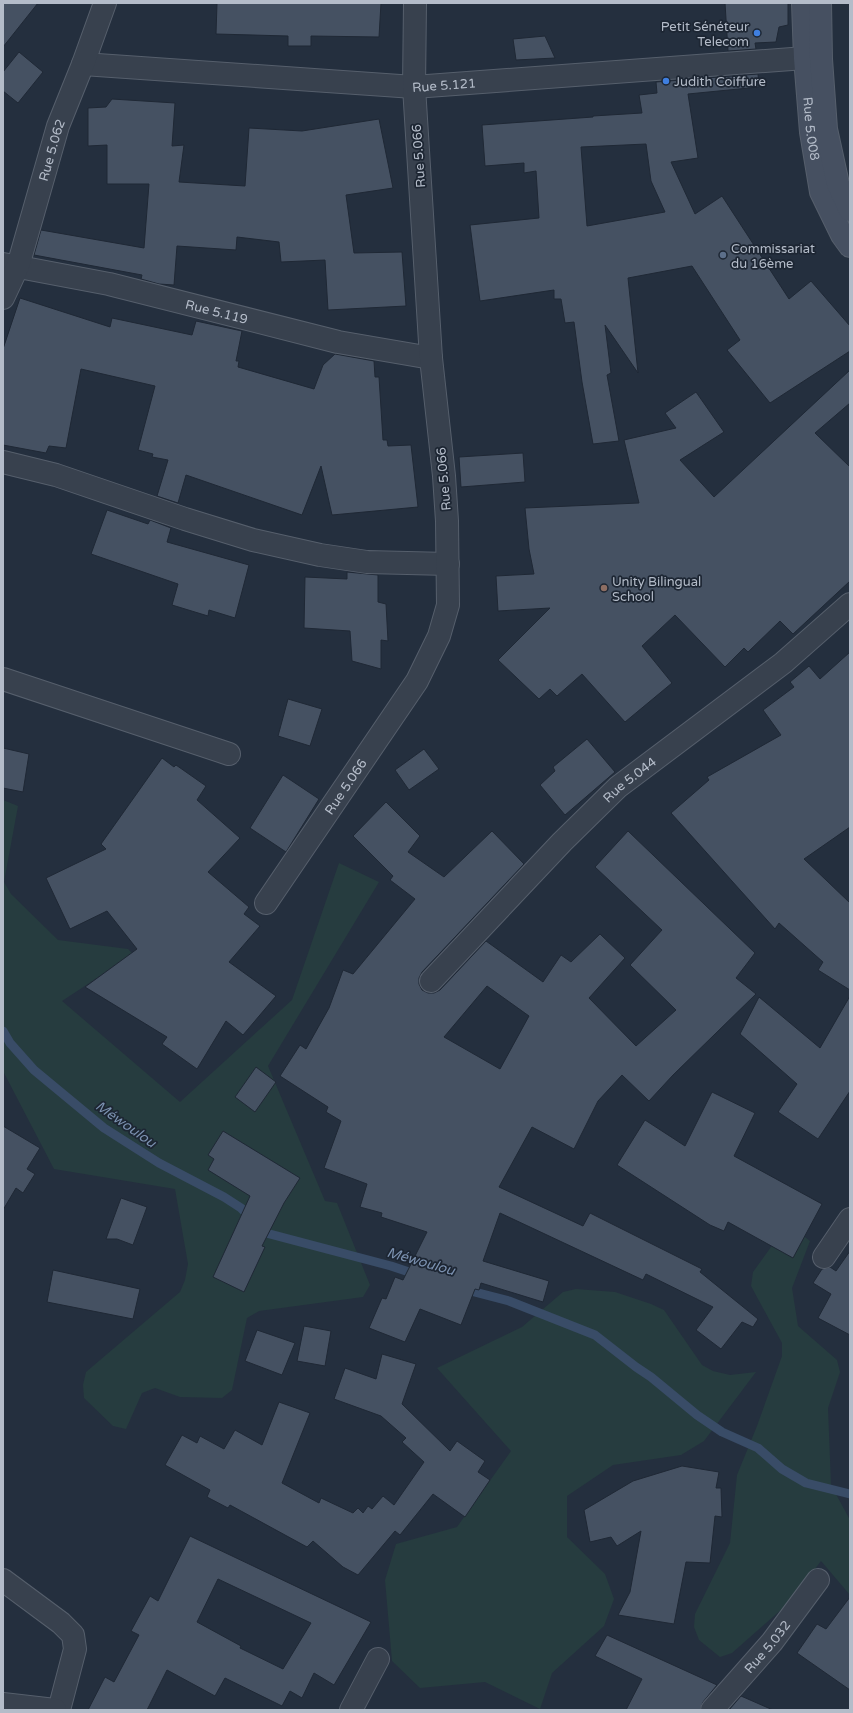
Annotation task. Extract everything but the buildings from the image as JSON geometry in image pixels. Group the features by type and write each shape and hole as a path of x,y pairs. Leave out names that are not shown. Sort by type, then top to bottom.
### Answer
{"main road":[{"name":"Rue 5.008","path":"803,3 805,58 811,132 821,192 842,235 850,246"},
{"name":"Rue 5.008","path":"820,3 821,59 826,129 838,184 850,210"}],"street":[{"name":"Rue 5.062","path":"3,298 11,265 58,126 83,64 105,3"},
{"name":"Rue 5.066","path":"266,902 417,681 439,636 448,604 448,564 444,476 431,358 414,88 415,3"},
{"name":"Rue 5.121","path":"83,64 414,88 805,58"},
{"name":"Rue 5.119","path":"11,265 116,285 338,342 431,358"},
{"path":"3,462 56,475 185,519 260,541 320,555 367,562 448,564"},
{"name":"Rue 5.044","path":"431,981 562,842 618,787 783,663 850,604"},
{"path":"3,679 229,754"},
{"path":"824,1257 850,1219"},
{"path":"3,1580 61,1623 73,1635 75,1649 59,1710"},
{"name":"Rue 5.032","path":"712,1710 772,1642 818,1580"},
{"path":"351,1710 378,1659"},
{"path":"3,1704 55,1710"}],"green space":[{"path":"3,800 18,806 4,882 11,894 58,940 128,949 137,958 106,972 62,1001 180,1102 292,1000 339,863 379,882 268,1066 325,1201 337,1203 370,1285 363,1297 259,1311 247,1318 232,1390 222,1398 180,1397 155,1388 142,1393 126,1429 113,1426 84,1398 83,1385 86,1372 180,1292 185,1280 188,1264 175,1189 54,1169 3,1071"},
{"path":"800,1233 810,1241 792,1288 798,1326 837,1360 840,1372 828,1408 831,1485 850,1520 850,1595 821,1561 790,1602 732,1653 720,1657 699,1640 694,1627 695,1614 730,1543 737,1475 757,1426 782,1356 782,1343 751,1286 753,1272 776,1240"},
{"path":"576,1289 615,1292 651,1304 664,1310 702,1365 713,1371 730,1375 756,1372 704,1441 681,1455 613,1465 567,1496 567,1537 605,1574 614,1599 604,1626 552,1673 540,1709 485,1682 420,1688 392,1661 385,1580 396,1544 457,1527 511,1451 437,1368 522,1327 563,1292"}],"waterway":[{"name":"Méwoulou","path":"3,1031 10,1043 34,1070 104,1128 159,1163 224,1197 241,1208 266,1233 391,1266 418,1275"},
{"name":"Méwoulou","path":"463,1289 509,1301 595,1335 651,1377 697,1415 722,1432 758,1448 782,1469 806,1483 850,1494"}],"place":[{"name":"Petit Sénéteur Telecom","path":"757,33"},
{"name":"Judith Coiffure","path":"666,81"},
{"name":"Commissariat du 16ème","path":"723,255"},
{"name":"Unity Bilingual School","path":"604,588"}]}
